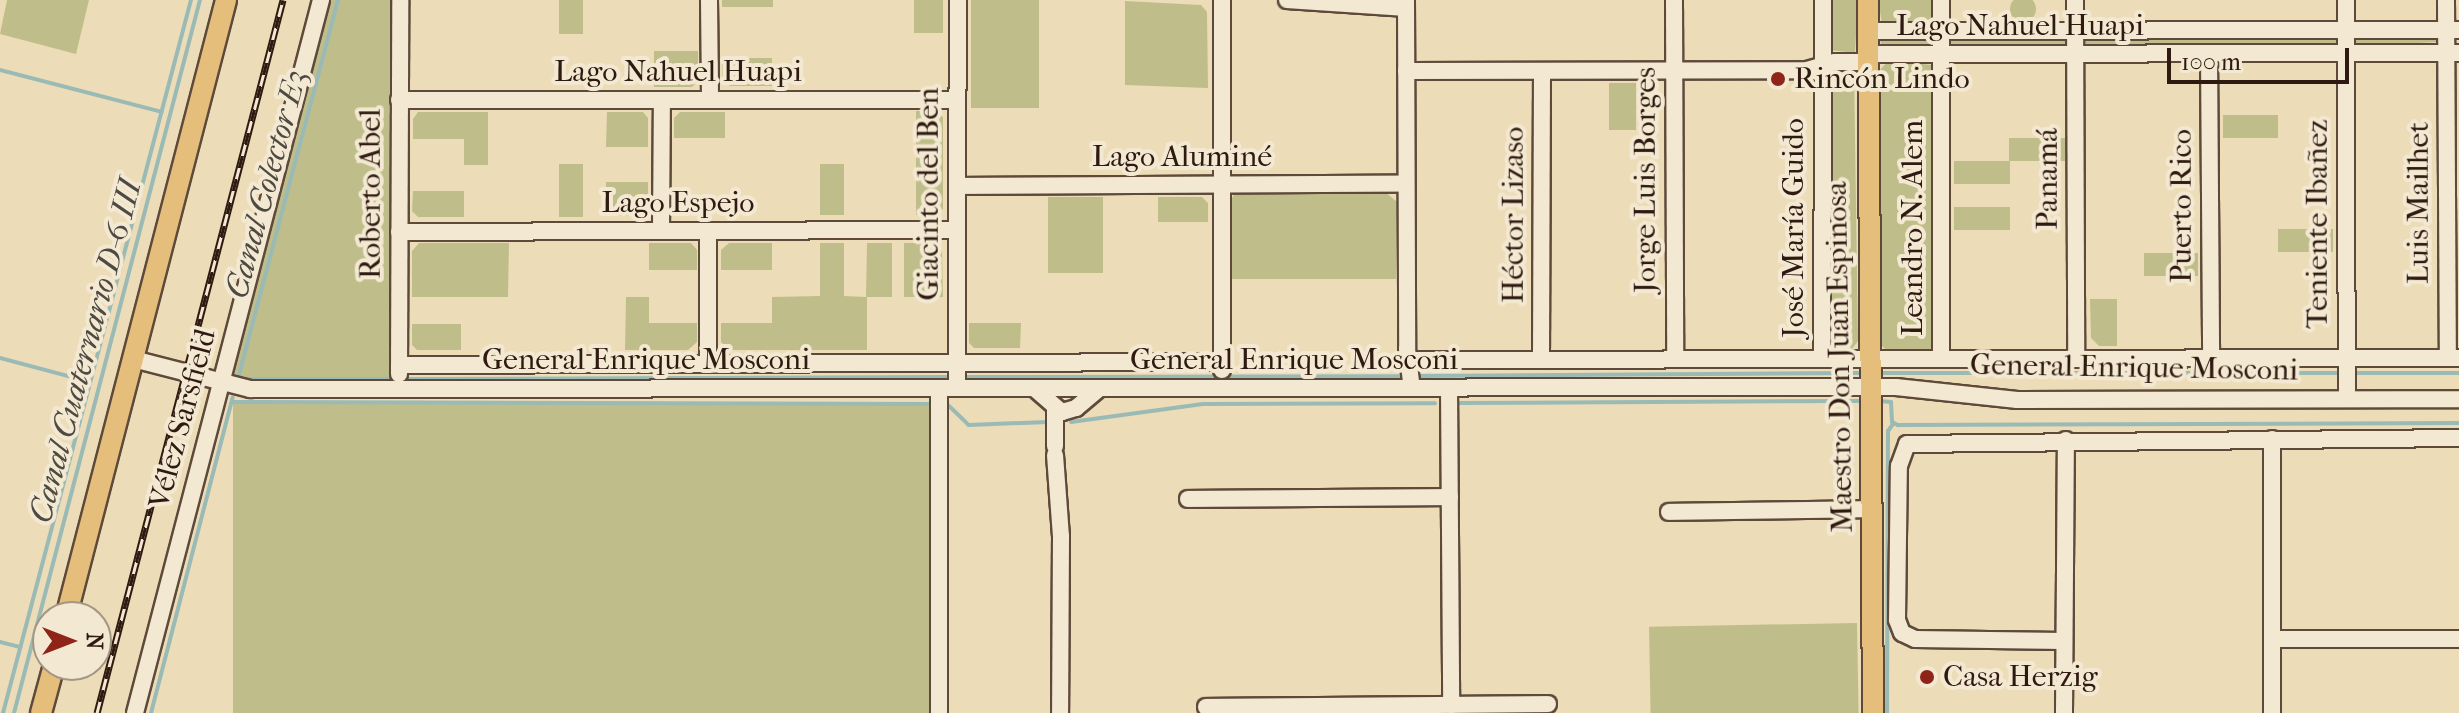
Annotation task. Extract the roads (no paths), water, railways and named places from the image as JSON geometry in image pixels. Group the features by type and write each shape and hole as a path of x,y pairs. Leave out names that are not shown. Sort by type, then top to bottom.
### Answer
{"main road":[{"path":"70,601 226,0"},
{"name":"Maestro Don Juan Espinosa","path":"1868,0 1873,713"},
{"path":"41,713 50,681"}],"street":[{"name":"Vélez Sarsfield","path":"135,713 321,0"},
{"name":"Roberto Abel","path":"399,388 400,0"},
{"path":"709,0 710,100"},
{"name":"Giacinto del Ben","path":"957,388 958,0"},
{"path":"399,365 957,363 1222,366 1222,0"},
{"path":"1287,0 1406,4 1408,360 1412,388"},
{"name":"Jorge Luis Borges","path":"1674,0 1675,359"},
{"name":"José María Guido","path":"1822,359 1823,0"},
{"name":"Leandro N. Alem","path":"1941,0 1941,359"},
{"name":"Panamá","path":"2075,0 2076,359"},
{"name":"Teniente Ibañez","path":"2346,0 2347,399"},
{"name":"Luis Mailhet","path":"2446,0 2453,30 2453,358"},
{"name":"Lago Nahuel Huapi","path":"1868,31 2453,30"},
{"name":"Puerto Rico","path":"2209,53 2211,359"},
{"name":"Lago Nahuel Huapi","path":"1406,71 1674,71 1823,66 1868,58 1941,54 2453,53"},
{"name":"Héctor Lizaso","path":"1541,360 1542,71"},
{"name":"Lago Nahuel Huapi","path":"399,100 957,100"},
{"path":"661,231 662,100"},
{"name":"Lago Aluminé","path":"957,186 1406,184"},
{"name":"Lago Espejo","path":"399,232 957,230"},
{"path":"708,231 708,364"},
{"path":"1408,360 2453,358"},
{"name":"General Enrique Mosconi","path":"133,359 250,389 1872,387 2017,400 2459,399"},
{"path":"939,388 939,713"},
{"path":"1034,388 1055,410 1061,536 1060,713"},
{"path":"1055,410 1073,410 1100,388"},
{"path":"1449,388 1451,705"},
{"path":"2064,641 1911,638 1899,630 1899,461 1904,448 1920,441 2459,438"},
{"path":"2272,439 2272,713"},
{"path":"2064,713 2066,440"},
{"path":"1188,499 1450,497"},
{"path":"1669,512 1872,509"},
{"path":"2272,639 2459,639"},
{"path":"1206,707 1548,704"}],"waterway":[{"path":"3,713 191,0"},
{"name":"Canal Cuaternario D-6 III","path":"14,713 200,0"},
{"name":"Canal Colector E3","path":"338,0 238,379 387,379"},
{"path":"0,70 162,112"},
{"path":"0,358 90,382"},
{"path":"1420,376 1858,373"},
{"path":"1881,373 2337,373"},
{"path":"2354,373 2459,373"},
{"path":"965,377 1403,376"},
{"path":"409,379 946,377"},
{"name":"Canal Colector E3","path":"151,713 233,397"},
{"path":"1459,403 1862,401"},
{"path":"1880,401 1891,402 1892,422 1898,425 2459,423"},
{"path":"232,402 931,404"},
{"path":"1071,422 1203,404 1435,403"},
{"path":"947,404 969,425 1048,422"},
{"path":"1887,713 1888,431 1893,424"},
{"path":"0,642 20,647"}],"railway":[{"path":"97,713 283,0"}],"place":[{"name":"Rincón Lindo","path":"1778,79"},
{"name":"Casa Herzig","path":"1927,677"}]}
